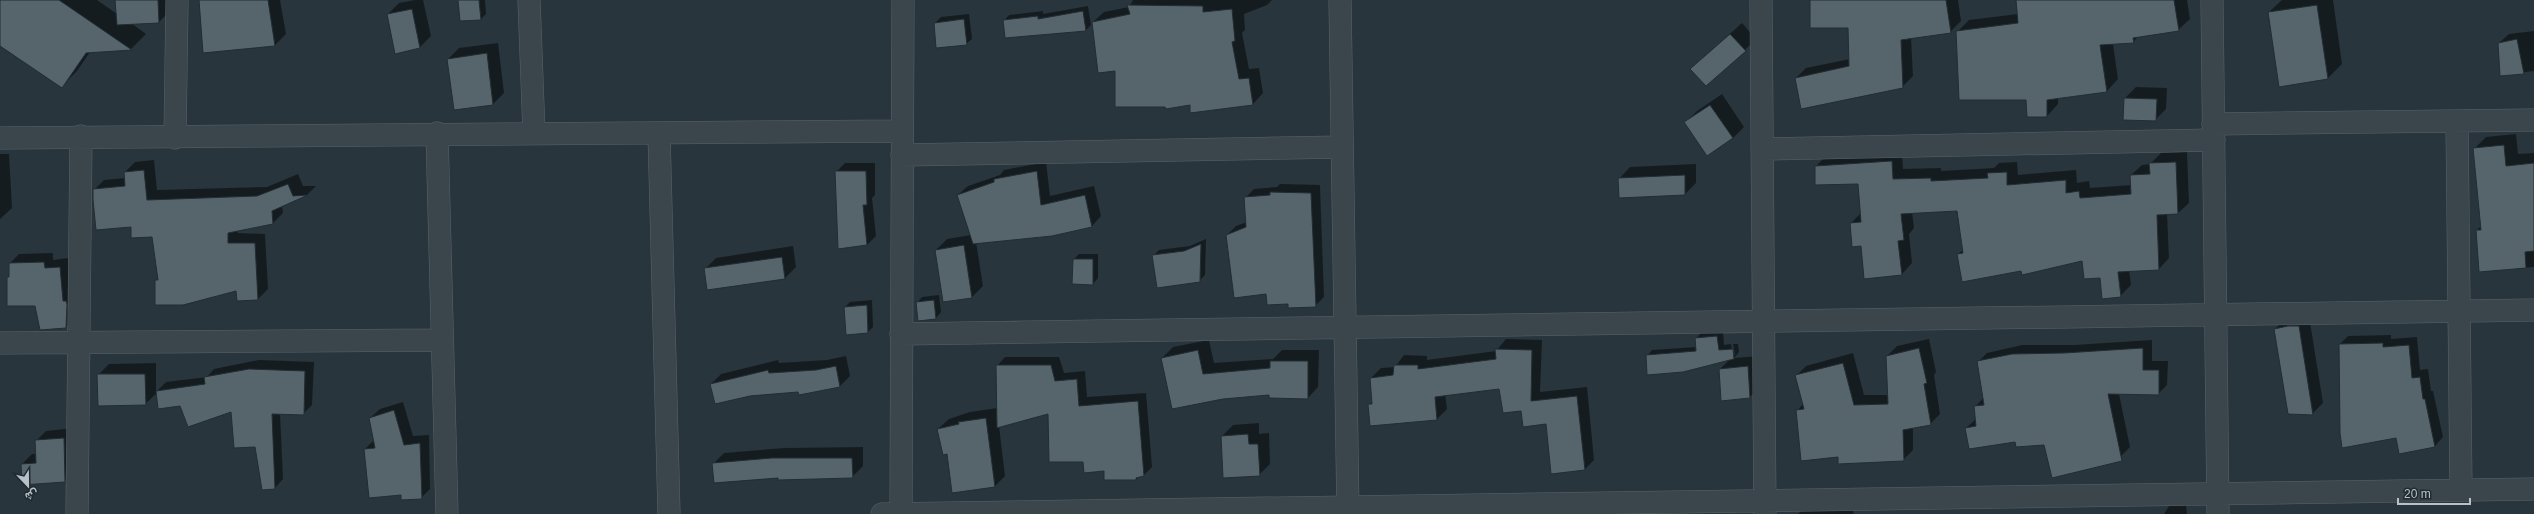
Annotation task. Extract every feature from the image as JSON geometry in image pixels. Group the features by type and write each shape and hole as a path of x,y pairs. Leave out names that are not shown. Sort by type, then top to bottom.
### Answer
{"street":[{"path":"175,138 177,0"},
{"path":"529,0 534,133"},
{"path":"901,514 903,0"},
{"path":"1340,0 1348,511"},
{"path":"1760,0 1765,507"},
{"path":"2212,0 2218,504"},
{"path":"1762,149 2457,121 2534,120"},
{"path":"2457,121 2461,490"},
{"path":"0,138 81,136 175,138 437,133 902,131"},
{"path":"437,133 447,514"},
{"path":"659,133 669,514"},
{"path":"77,514 81,136"},
{"path":"902,155 1342,147"},
{"path":"901,334 2534,310"},
{"path":"0,343 80,341 442,340"},
{"path":"882,514 2218,504 2461,490 2534,490"}],"building":[{"path":"0,0 59,0 132,50 86,53 62,88 0,46"},
{"path":"115,0 158,0 159,23 117,25"},
{"path":"199,0 268,0 275,46 203,53"},
{"path":"458,0 479,0 481,20 460,21"},
{"path":"1810,0 1946,0 1951,33 1901,40 1903,88 1801,109 1795,78 1849,66 1848,28 1810,28"},
{"path":"2016,0 2174,0 2179,31 2133,38 2134,43 2100,45 2107,92 2047,100 2047,117 2027,117 2026,100 1959,100 1956,31 2018,23"},
{"path":"1127,5 1203,6 1203,12 1232,9 1235,41 1232,42 1239,79 1249,78 1253,105 1190,113 1190,105 1166,109 1165,107 1115,107 1115,71 1098,73 1092,22 1130,14"},
{"path":"2317,5 2328,79 2279,87 2268,12"},
{"path":"412,9 420,48 395,54 387,14"},
{"path":"1083,11 1086,31 1005,38 1003,20 1038,16 1038,19"},
{"path":"964,19 967,45 936,48 934,23"},
{"path":"1730,34 1746,51 1706,86 1690,69"},
{"path":"2517,39 2524,74 2500,76 2498,43"},
{"path":"487,53 493,105 454,110 447,59"},
{"path":"2124,98 2157,99 2156,121 2123,120"},
{"path":"1710,105 1733,138 1707,156 1684,122"},
{"path":"2504,145 2506,166 2534,163 2534,251 2525,252 2526,268 2479,272 2476,230 2481,230 2473,148"},
{"path":"1892,161 1893,179 1931,178 1931,181 1988,178 1987,173 2007,172 2007,185 2066,180 2066,193 2079,191 2080,198 2131,194 2130,175 2150,174 2149,163 2176,162 2178,214 2157,215 2159,270 2118,272 2121,297 2102,299 2100,278 2084,279 2082,261 2022,275 2021,271 1962,282 1957,254 1963,253 1957,211 1901,214 1904,240 1898,241 1902,275 1864,279 1861,246 1852,247 1850,223 1861,222 1858,184 1815,185 1815,166"},
{"path":"144,170 147,200 257,196 288,184 293,196 308,195 272,211 273,224 228,233 228,243 255,243 258,300 237,301 236,291 183,305 155,305 155,280 158,280 152,237 131,238 131,227 96,230 93,200 93,189 125,186 124,172"},
{"path":"835,171 866,171 867,205 863,205 867,245 838,249"},
{"path":"1037,171 1041,205 1085,195 1092,227 1052,236 973,244 957,195 994,182 994,179"},
{"path":"1685,175 1685,195 1619,198 1618,178"},
{"path":"1270,192 1311,193 1316,307 1288,308 1288,304 1267,305 1266,294 1234,298 1226,235 1246,227 1244,197 1270,195"},
{"path":"1201,244 1200,282 1157,288 1152,255 1184,251"},
{"path":"964,245 972,298 943,302 935,250"},
{"path":"782,257 785,279 707,290 704,268"},
{"path":"1073,259 1093,259 1093,285 1072,284"},
{"path":"44,262 45,268 60,267 63,301 66,301 67,304 66,328 40,330 35,306 7,306 7,277 9,277 9,263"},
{"path":"934,300 936,319 918,321 916,302"},
{"path":"867,305 868,333 846,335 844,307"},
{"path":"2288,326 2299,326 2313,415 2288,414 2274,329"},
{"path":"1717,336 1719,350 1733,349 1734,359 1683,372 1647,375 1646,355 1696,351 1695,338"},
{"path":"2383,343 2383,347 2409,345 2412,378 2420,377 2423,399 2425,399 2435,447 2399,454 2396,438 2342,448 2340,433 2339,344"},
{"path":"1919,348 1927,383 1924,384 1931,425 1903,430 1904,461 1838,464 1838,457 1801,461 1796,410 1804,409 1795,375 1843,363 1854,405 1888,404 1886,356"},
{"path":"2143,348 2143,370 2159,370 2159,395 2108,394 2122,461 2052,478 2044,445 2016,447 2015,442 1969,449 1965,428 1976,426 1974,406 1984,405 1977,361 2012,354 2064,353"},
{"path":"1495,349 1532,350 1531,401 1577,396 1585,470 1551,474 1546,424 1523,427 1521,411 1503,413 1499,389 1435,397 1437,420 1370,426 1368,404 1372,404 1370,378 1393,375 1394,365 1418,365 1418,369 1496,359"},
{"path":"1198,350 1203,374 1270,368 1270,361 1308,361 1308,399 1269,398 1269,395 1223,399 1172,409 1161,358"},
{"path":"996,365 1051,365 1055,381 1077,379 1079,406 1138,401 1144,476 1136,478 1136,480 1104,480 1104,471 1084,473 1083,462 1049,462 1048,414 997,428"},
{"path":"836,366 840,387 799,395 798,392 750,396 715,404 710,384 768,370 769,373 816,370"},
{"path":"1748,366 1750,398 1721,401 1719,369"},
{"path":"249,369 305,371 304,415 272,414 275,489 262,490 255,447 234,448 231,412 188,427 180,406 158,409 156,391 205,384 204,377"},
{"path":"97,374 145,374 146,405 98,406"},
{"path":"394,410 404,445 420,443 422,499 401,500 401,495 369,498 364,449 375,448 369,418"},
{"path":"986,418 995,487 952,493 947,454 943,455 937,429 959,424 958,422"},
{"path":"1248,434 1249,444 1258,444 1260,476 1223,478 1221,436"},
{"path":"64,438 65,482 22,485 21,464 36,463 35,440"},
{"path":"772,458 852,458 853,478 778,480 778,478 714,483 712,463"}]}
